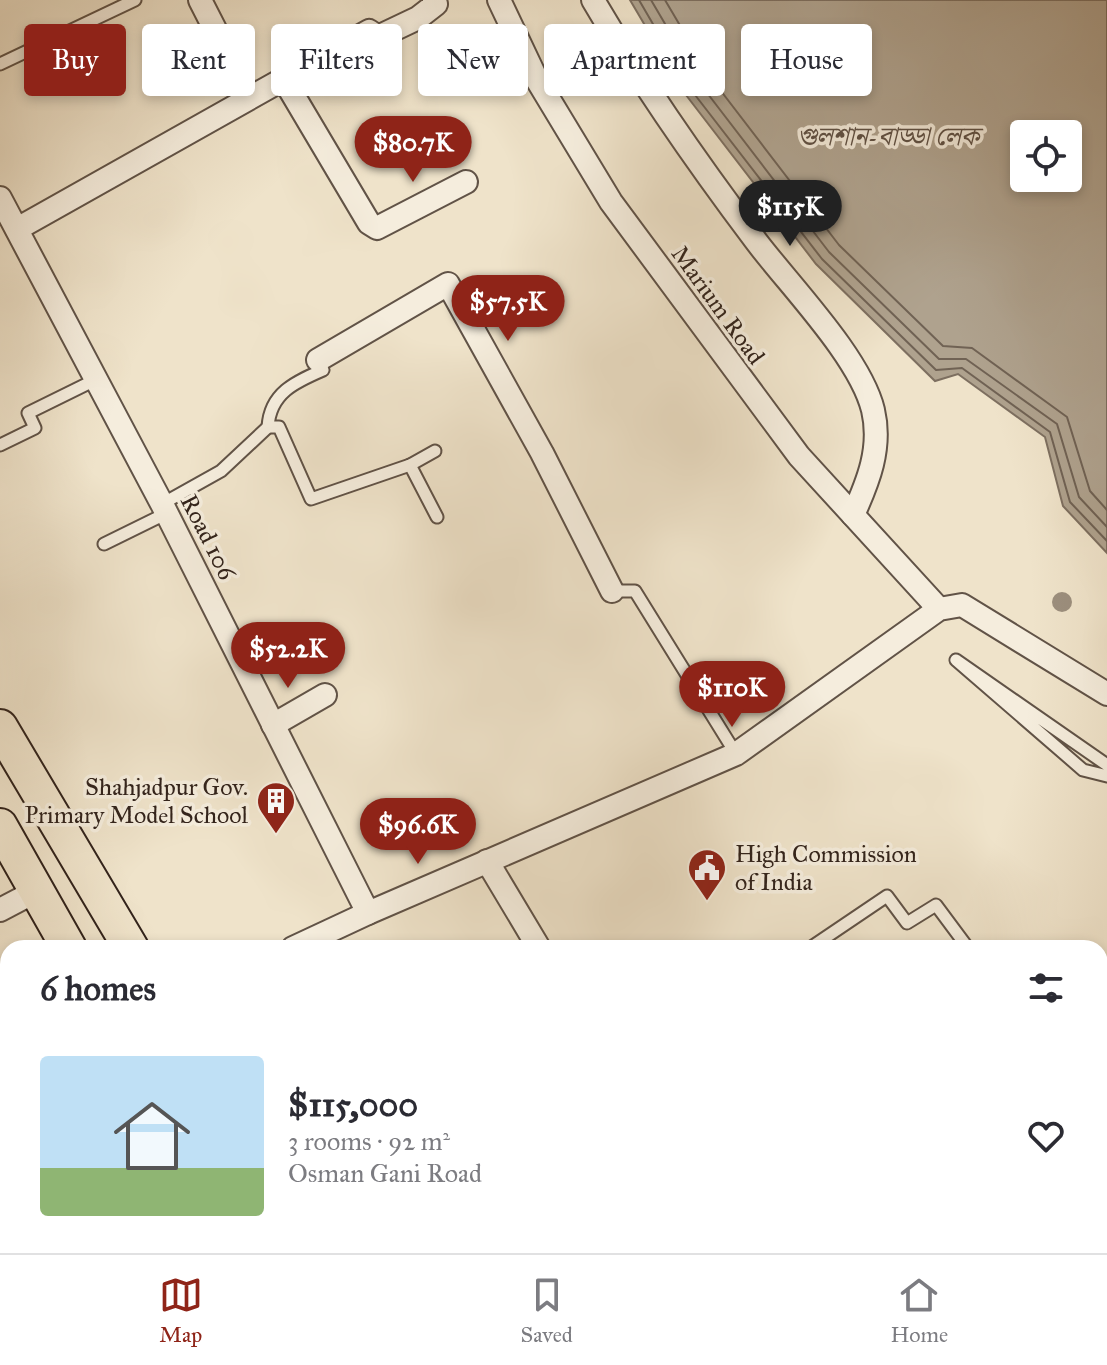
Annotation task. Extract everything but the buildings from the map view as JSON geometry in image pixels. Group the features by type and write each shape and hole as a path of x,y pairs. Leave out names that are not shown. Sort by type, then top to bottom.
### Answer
{"main road":[{"path":"0,727 126,940"},
{"path":"0,826 65,940"}],"street":[{"path":"200,0 212,24"},
{"path":"402,26 431,9 434,0"},
{"name":"Marium Road","path":"499,0 536,78 611,202 799,456 939,609"},
{"path":"593,0 699,164 851,363 873,409 876,443 868,482 853,515"},
{"path":"17,229 249,96"},
{"path":"294,96 369,223 377,228 466,182"},
{"name":"Road 106","path":"0,198 164,508 368,913"},
{"path":"318,360 448,284 542,453 612,591"},
{"path":"310,940 736,754 939,609 962,605 1107,694"},
{"path":"273,725 325,695"},
{"path":"487,861 534,940"},
{"path":"0,910 38,890"}],"lane":[{"path":"0,64 135,0"},
{"path":"104,544 221,471 268,427 269,412 286,387 323,370 318,360"},
{"path":"0,445 35,428 28,413 95,380"},
{"path":"268,427 279,427 290,445 311,499 410,465 435,451"},
{"path":"410,465 437,517"},
{"path":"612,591 635,591 736,754"},
{"path":"1107,765 956,660 1083,770 1107,776"},
{"path":"822,940 887,896 907,923 936,905 962,940"}],"water":[{"name":"গুলশান-বাড্ডা লেক","path":"630,0 1107,0 1107,553 1063,506 1045,437 958,374 935,381 816,264 687,96 725,96 725,24 644,24"}],"place":[{"name":"Shahjadpur Gov. Primary Model School","path":"276,835"},
{"name":"High Commission of India","path":"707,902"}]}
